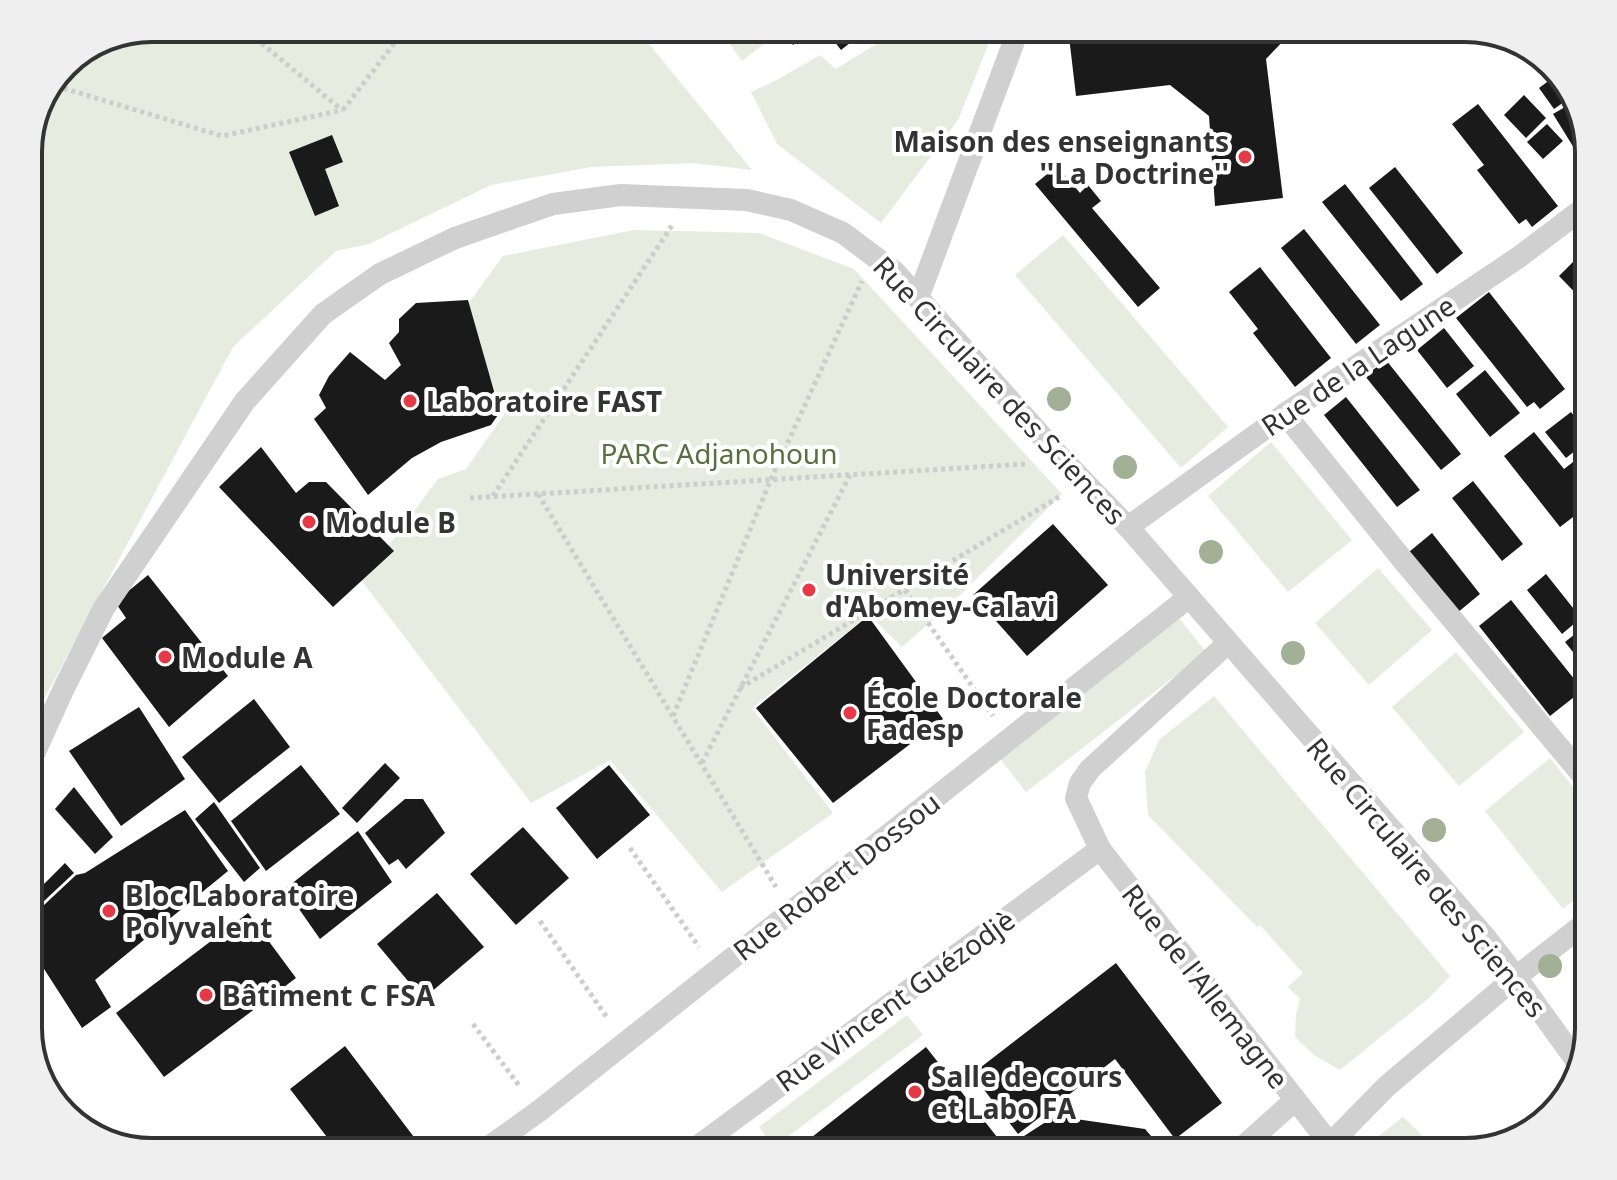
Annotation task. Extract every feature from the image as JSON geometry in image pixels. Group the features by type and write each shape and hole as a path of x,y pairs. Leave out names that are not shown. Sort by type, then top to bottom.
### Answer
{"lane":[{"path":"918,298 1014,42"},
{"name":"Rue Circulaire des Sciences","path":"42,736 104,608 245,401 323,314 380,274 442,244 553,204 621,195 747,200 791,210 843,233 895,272 1064,461 1128,527 1486,938 1571,1054"},
{"name":"Rue de la Lagune","path":"1128,527 1285,414 1519,257 1575,215"},
{"path":"1285,414 1575,766"},
{"name":"Rue Robert Dossou","path":"501,1138 1189,597"},
{"name":"Rue de l'Allemagne","path":"1228,643 1090,769 1080,783 1076,798 1100,849 1294,1101 1253,1138"},
{"name":"Rue Vincent Guézodjè","path":"709,1138 1100,849"},
{"path":"1337,1138 1387,1086 1575,931"},
{"path":"1294,1101 1320,1138"}],"path":[{"path":"260,42 343,110"},
{"path":"63,88 222,136 343,110 395,42"},
{"path":"492,497 691,197"},
{"path":"673,716 771,479 874,255"},
{"path":"470,498 1064,461"},
{"path":"701,763 850,475"},
{"path":"740,688 1084,482"},
{"path":"538,494 791,911"},
{"path":"905,590 1009,739"},
{"path":"630,848 716,971"},
{"path":"540,921 625,1043"},
{"path":"473,1024 539,1111"}],"green space":[{"path":"152,42 647,42 752,170 694,163 592,167 491,185 369,244 336,251 233,347 42,703 42,144 50,110 60,91 91,60 130,44"},
{"path":"730,42 767,42 742,61"},
{"path":"879,42 989,42 958,120 881,223 777,144 751,92 820,55 836,69"},
{"name":"PARC Adjanohoun","path":"634,230 759,233 854,269 1062,494 953,602 902,647 869,615 752,708 833,813 722,892 610,760 531,803 362,581 438,479 466,469 504,415 489,374 460,315 503,256"},
{"path":"1063,235 1228,427 1181,468 1015,275"},
{"path":"1271,442 1352,540 1288,592 1208,496"},
{"path":"1378,568 1432,630 1369,685 1315,623"},
{"path":"1179,618 1206,652 1026,792 999,757"},
{"path":"1456,652 1524,732 1459,786 1392,707"},
{"path":"1214,696 1450,976 1430,997 1340,1070 1314,1055 1295,1037 1300,999 1288,987 1303,973 1260,925 1257,927 1148,815 1145,772 1159,740"},
{"path":"1550,758 1575,789 1575,899 1563,909 1485,811"},
{"path":"907,1015 923,1035 786,1138 767,1138 759,1127"},
{"path":"1403,1117 1425,1138 1376,1138"}],"building":[{"path":"835,42 851,42 841,50"},
{"name":"Maison des enseignants ''La Doctrine''","path":"1070,42 1282,42 1266,59 1283,198 1215,206 1209,116 1170,85 1076,96"},
{"path":"1549,81 1564,102 1554,109 1539,88"},
{"path":"1524,95 1546,118 1526,138 1504,115"},
{"path":"1478,104 1558,206 1532,227 1526,219 1519,224 1477,170 1484,165 1452,124"},
{"path":"1565,107 1573,130 1574,148 1553,114"},
{"path":"1547,124 1563,141 1543,159 1527,142"},
{"path":"332,135 343,162 325,169 339,206 315,216 289,152"},
{"path":"1057,166 1080,193 1088,185 1101,201 1092,208 1160,288 1138,307 1035,184"},
{"path":"1395,167 1463,253 1437,274 1369,188"},
{"path":"1345,184 1423,284 1401,301 1322,202"},
{"path":"1304,229 1380,325 1356,344 1281,248"},
{"path":"1575,260 1575,293 1559,276"},
{"path":"1260,267 1331,358 1295,387 1253,333 1258,329 1229,292"},
{"path":"1489,292 1565,389 1540,409 1534,402 1527,407 1456,318"},
{"name":"Laboratoire FAST","path":"468,300 500,412 491,425 441,442 412,458 368,495 314,419 326,408 319,395 329,376 350,352 385,380 401,365 389,343 399,332 399,319 416,303"},
{"path":"1444,328 1474,366 1447,388 1417,350"},
{"path":"1386,360 1461,454 1441,470 1365,376"},
{"path":"1485,370 1520,413 1490,437 1456,394"},
{"path":"1346,397 1420,490 1397,507 1324,415"},
{"path":"1571,412 1575,417 1575,451 1566,458 1545,432"},
{"path":"1534,432 1564,469 1575,460 1575,516 1560,527 1504,456"},
{"name":"Module B","path":"261,447 296,493 309,482 326,482 394,551 333,607 219,487"},
{"path":"1473,481 1523,544 1502,561 1452,498"},
{"path":"1053,524 1108,585 1027,656 973,595"},
{"path":"1432,533 1480,594 1457,613 1409,552"},
{"path":"1546,574 1575,610 1575,623 1562,634 1527,590"},
{"name":"Module A","path":"148,575 228,676 169,727 102,638 126,618 115,602"},
{"path":"1511,600 1575,680 1575,696 1550,716 1479,626"},
{"name":"École Doctorale Fadesp","path":"868,616 943,719 833,803 756,708"},
{"path":"1575,634 1575,654 1565,642"},
{"path":"254,699 290,747 219,803 182,757"},
{"path":"139,707 185,779 121,826 69,751"},
{"path":"385,763 400,778 357,823 342,808"},
{"path":"301,765 340,814 266,871 231,821"},
{"path":"609,765 650,815 597,859 556,808"},
{"path":"74,787 113,837 95,854 55,809"},
{"path":"405,799 423,799 445,833 406,869 398,859 389,865 365,833"},
{"path":"214,802 260,868 244,882 195,819"},
{"name":"Bloc Laboratoire Polyvalent","path":"185,810 228,871 95,980 111,1007 82,1028 42,966 42,907 76,875 85,873"},
{"path":"523,827 569,878 516,925 470,874"},
{"path":"358,831 392,882 320,939 285,889"},
{"path":"65,863 74,873 42,903 42,886"},
{"path":"437,893 484,947 423,999 377,944"},
{"name":"Bâtiment C FSA","path":"248,913 296,978 164,1077 116,1013"},
{"path":"1116,963 1222,1103 1174,1138 1115,1059 1018,1134 972,1074"},
{"path":"345,1046 415,1138 328,1138 290,1089"},
{"name":"Salle de cours et Labo FA","path":"926,1047 997,1137 996,1138 811,1138"},
{"path":"1055,1116 1145,1129 1153,1138 1026,1138 1024,1136"}],"place":[{"name":"Maison des enseignants ''La Doctrine''","path":"1245,157"},
{"name":"Laboratoire FAST","path":"410,401"},
{"name":"Module B","path":"309,522"},
{"name":"Université d'Abomey-Calavi","path":"809,590"},
{"name":"Module A","path":"165,657"},
{"name":"École Doctorale Fadesp","path":"850,713"},
{"name":"Bloc Laboratoire Polyvalent","path":"109,911"},
{"name":"Bâtiment C FSA","path":"206,995"},
{"name":"Salle de cours et Labo FA","path":"915,1092"}]}
